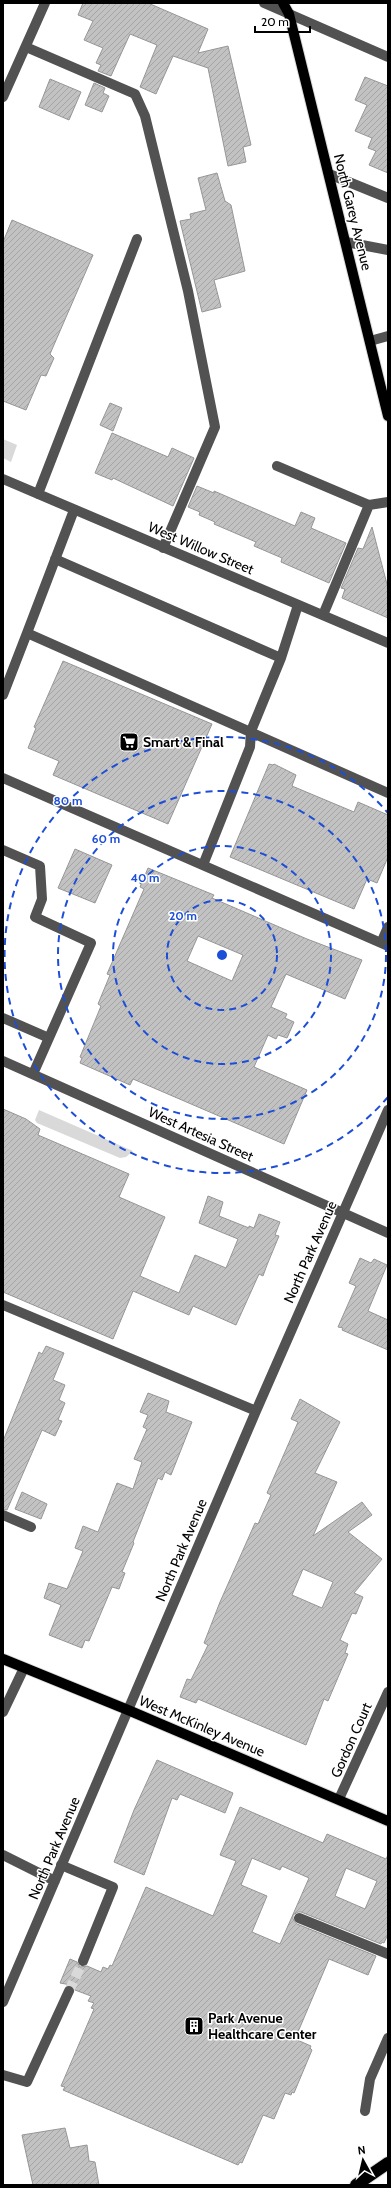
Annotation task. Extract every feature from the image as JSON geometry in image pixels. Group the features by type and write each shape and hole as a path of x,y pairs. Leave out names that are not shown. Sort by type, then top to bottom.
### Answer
{"highway":[{"path":"356,2185 388,2163"}],"main road":[{"name":"North Garey Avenue","path":"283,3 289,14 388,416"},
{"path":"289,14 293,3"},
{"name":"West McKinley Avenue","path":"3,1659 128,1710 388,1821"}],"street":[{"path":"3,97 45,3"},
{"path":"264,3 388,57"},
{"path":"26,47 135,94 145,116 188,291 216,427 163,548"},
{"path":"329,174 388,198"},
{"path":"38,494 137,239"},
{"path":"346,242 388,250"},
{"path":"370,341 388,336"},
{"path":"277,466 369,505 388,502"},
{"name":"West Willow Street","path":"3,480 388,643"},
{"path":"323,615 369,505"},
{"path":"3,695 74,510"},
{"path":"55,559 281,658"},
{"path":"203,865 250,747 250,731 281,658 298,605"},
{"path":"27,633 388,793"},
{"path":"3,778 385,945 388,927"},
{"path":"3,850 40,866 42,899 35,917 91,943 33,1074"},
{"path":"3,1018 49,1038"},
{"name":"West Artesia Street","path":"3,1061 388,1233"},
{"name":"North Park Avenue","path":"3,2002 256,1411 342,1213 387,1117"},
{"path":"3,1305 256,1411"},
{"path":"3,1515 31,1527"},
{"path":"3,1712 24,1668"},
{"name":"Gordon Court","path":"339,1799 388,1693"},
{"path":"3,1855 55,1881"},
{"path":"62,1865 113,1887 83,1961"},
{"path":"299,1918 388,1954"},
{"path":"3,2075 27,2082 69,1991"},
{"path":"365,2111 370,2079 388,2038"}],"shaded area":[{"path":"3,439 17,445 11,462 3,458"},
{"path":"39,1110 133,1151 126,1157 120,1158 37,1123 35,1120"}],"building":[{"path":"83,3 148,3 208,29 198,53 228,46 251,145 243,147 246,162 228,166 208,68 173,56 156,94 140,87 157,45 130,34 111,76 98,71 101,65 96,63 103,48 84,40 93,21 78,15"},
{"path":"365,77 388,86 388,173 369,165 376,151 368,148 372,138 355,131 367,105 355,100"},
{"path":"50,79 81,92 69,120 39,107"},
{"path":"94,83 105,88 103,93 109,96 102,112 85,105"},
{"path":"217,173 225,201 231,205 245,271 214,280 221,307 202,312 180,221 191,219 190,214 206,210 198,178"},
{"path":"12,220 93,255 50,354 54,358 46,376 41,375 26,410 3,401 3,242"},
{"path":"110,403 122,408 113,431 100,425"},
{"path":"112,433 168,457 172,448 194,458 173,506 113,478 112,480 95,473"},
{"path":"197,486 214,493 214,491 295,526 301,512 315,518 311,528 346,543 329,583 281,562 282,558 254,546 256,542 214,524 215,522 199,515 200,512 188,507"},
{"path":"372,527 388,588 388,618 342,598 345,589 341,588 358,548 363,549"},
{"path":"63,661 212,724 168,824 53,775 59,761 28,748 36,728 34,727"},
{"path":"269,764 274,764 296,775 292,786 354,812 358,802 388,815 388,857 377,883 367,879 354,909 230,857"},
{"path":"75,849 112,865 95,903 58,888"},
{"path":"148,868 214,895 212,898 307,939 362,960 345,999 286,974 271,1007 287,1014 285,1018 294,1022 287,1038 278,1035 276,1039 268,1035 254,1067 307,1090 284,1144 133,1079 130,1085 80,1063 82,1058 80,1057 101,1006 98,1004 110,975 107,974 144,889 140,887","holes":["198,936 243,955 232,981 187,961"]},
{"path":"3,1109 26,1119 40,1129 38,1135 129,1174 119,1197 165,1217 140,1276 179,1293 195,1255 226,1268 238,1239 199,1223 208,1196 223,1202 219,1216 249,1228 249,1226 254,1228 259,1214 280,1222 275,1235 279,1236 263,1276 259,1274 236,1325 193,1306 189,1315 133,1291 113,1339 3,1292"},
{"path":"360,1258 371,1263 374,1259 387,1265 368,1311 388,1320 388,1350 338,1327 356,1286 349,1283"},
{"path":"46,1346 64,1353 53,1380 65,1385 59,1400 65,1403 58,1420 62,1421 55,1436 42,1430 7,1510 3,1509 3,1441 39,1352 42,1354"},
{"path":"148,1393 169,1401 166,1412 192,1422 171,1475 165,1472 162,1480 158,1478 122,1572 125,1573 119,1589 112,1587 89,1641 85,1640 82,1648 49,1635 61,1605 44,1598 49,1583 67,1589 83,1551 75,1548 83,1526 98,1532 117,1483 133,1489 142,1462 134,1459 147,1429 143,1427 148,1415 140,1412"},
{"path":"300,1399 340,1422 315,1473 337,1482 313,1536 362,1502 372,1515 348,1532 382,1559 354,1593 363,1597 356,1614 352,1613 340,1640 348,1644 345,1653 348,1654 328,1701 324,1699 306,1745 198,1699 196,1703 180,1697 187,1679 191,1680 208,1645 204,1643 220,1602 255,1523 258,1524 271,1495 267,1493 298,1422 291,1419","holes":["303,1569 333,1582 322,1608 292,1595"]},
{"path":"22,1492 47,1504 41,1519 15,1509"},
{"path":"157,1760 233,1793 225,1813 180,1794 177,1800 172,1798 144,1875 114,1862 134,1810"},
{"name":"Park Avenue Healthcare Center","path":"240,1807 323,1843 327,1834 386,1859 388,1855 388,1934 384,1943 382,1942 381,1944 301,1912 293,1915 293,1919 297,1924 376,1956 368,1975 329,1959 295,2039 311,2046 310,2048 312,2050 294,2093 292,2092 291,2095 285,2093 274,2119 263,2115 242,2163 240,2162 238,2165 63,2090 65,2087 61,2086 94,2009 91,2008 94,2003 88,2001 91,1996 75,1990 71,1985 60,1983 70,1959 77,1962 80,1967 87,1966 101,1972 103,1967 108,1969 110,1965 112,1966 146,1887 213,1916 236,1861 220,1855","holes":["252,1858 280,1870 282,1866 309,1878 280,1944 252,1932 267,1896 241,1885","346,1868 377,1881 365,1909 335,1896"]},
{"path":"65,2128 70,2148 87,2145 89,2161 95,2162 99,2185 33,2185 22,2135"}],"tunnel":[{"path":"69,1991 83,1961"}],"place":[{"name":"Smart & Final","path":"129,742"},
{"name":"Park Avenue Healthcare Center","path":"194,2026"}]}
